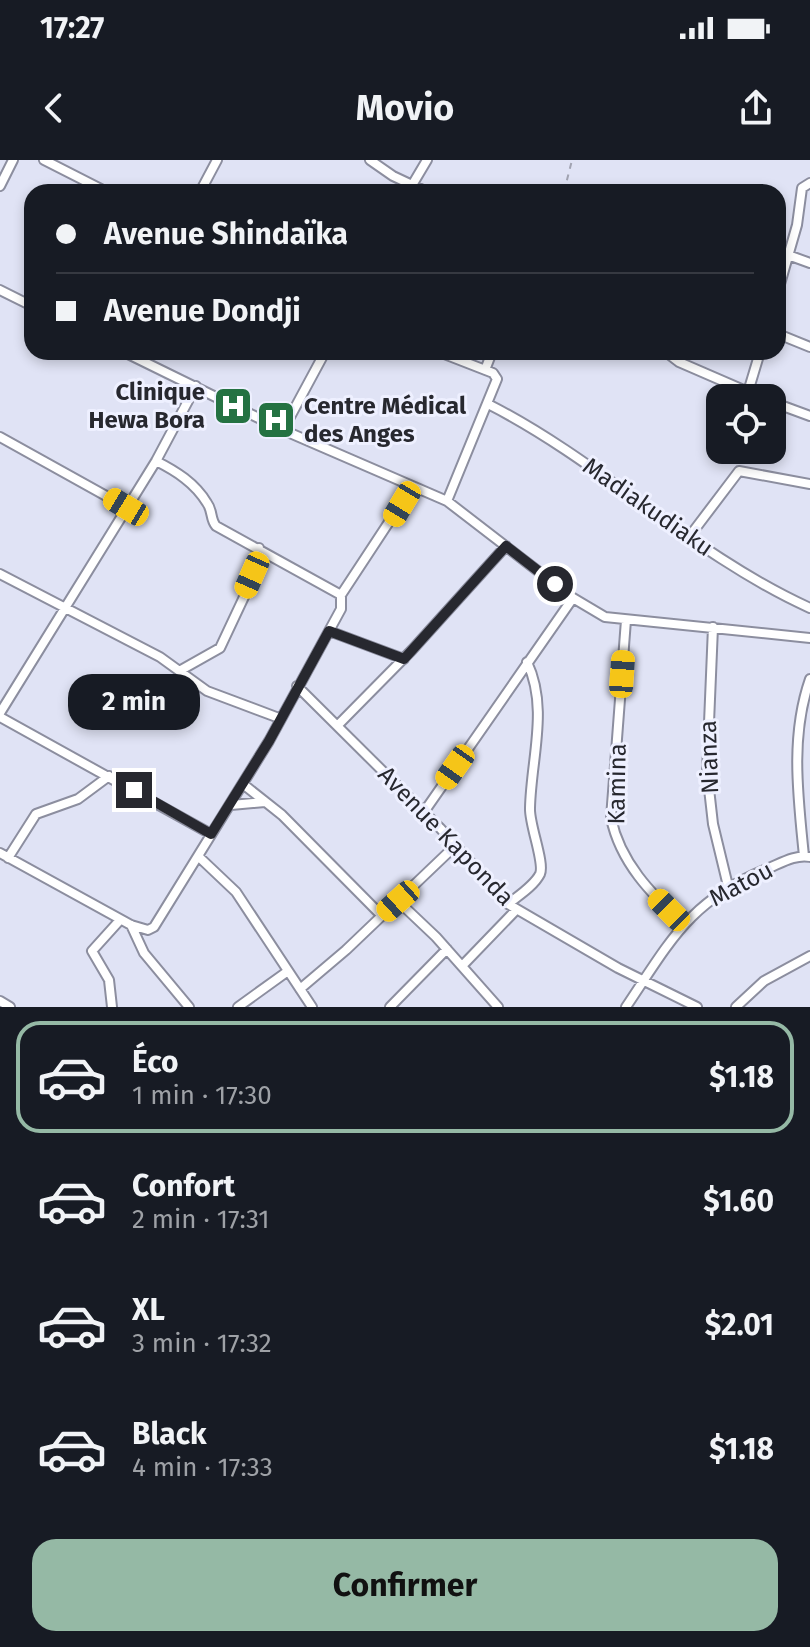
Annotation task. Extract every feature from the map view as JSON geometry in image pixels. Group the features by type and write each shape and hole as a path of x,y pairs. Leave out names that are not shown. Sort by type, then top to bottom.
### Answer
{"street":[{"path":"0,186 13,160"},
{"path":"44,160 91,184"},
{"path":"204,184 217,160"},
{"path":"370,160 393,176 413,183 427,160"},
{"path":"786,262 802,188 810,183"},
{"path":"788,255 810,263"},
{"path":"0,290 24,302"},
{"path":"786,337 810,347"},
{"path":"141,360 283,430 447,501 573,598 605,617 810,638"},
{"path":"283,430 321,360"},
{"path":"447,501 497,379 485,370 459,360"},
{"path":"485,370 489,360"},
{"path":"676,360 730,384"},
{"path":"750,384 758,360"},
{"path":"196,386 156,461 0,715 211,834"},
{"name":"Madiakudiaku","path":"488,404 562,446 689,537 768,588 810,608"},
{"path":"786,407 810,416"},
{"path":"0,437 126,507"},
{"path":"156,461 179,473 198,491 209,505 216,526 341,595"},
{"path":"689,537 739,471 810,484"},
{"path":"109,776 78,799 36,814 4,856 120,920 148,930 154,927 231,805 329,631 343,604 341,595 412,487"},
{"path":"339,724 404,659 506,546"},
{"path":"181,670 220,648 259,565 259,548"},
{"path":"0,574 181,670 207,691 279,718"},
{"path":"424,812 573,598"},
{"name":"Kamina","path":"626,620 611,806 613,832 631,868 684,924"},
{"name":"Nianza","path":"713,627 707,771 713,824 728,886"},
{"path":"329,631 404,659"},
{"path":"462,966 536,879 541,867 530,808 536,758 538,692 527,662"},
{"path":"807,856 797,748 800,711 810,679"},
{"name":"Avenue Kaponda","path":"297,686 339,724 512,907 697,1007"},
{"path":"243,784 268,803 382,916"},
{"path":"231,805 247,801 268,803"},
{"path":"300,989 456,845"},
{"path":"198,856 231,886 312,1007"},
{"name":"Matou","path":"626,1007 684,924 702,904 728,886 807,856"},
{"path":"398,901 447,949 498,1007"},
{"path":"112,1007 109,980 92,951 120,920"},
{"path":"131,925 144,953 189,1007"},
{"path":"396,1005 447,949"},
{"path":"736,1007 764,981 810,956"},
{"path":"238,1007 288,971"},
{"path":"0,1001 10,1007"}],"path":[{"path":"566,184 572,160"}],"place":[{"name":"Clinique Hewa Bora","path":"233,406"},
{"name":"Centre Médical des Anges","path":"276,420"}],"route":[{"path":"134,790 211,834 269,741 283,709 329,631 404,659 506,546 555,584"}]}
